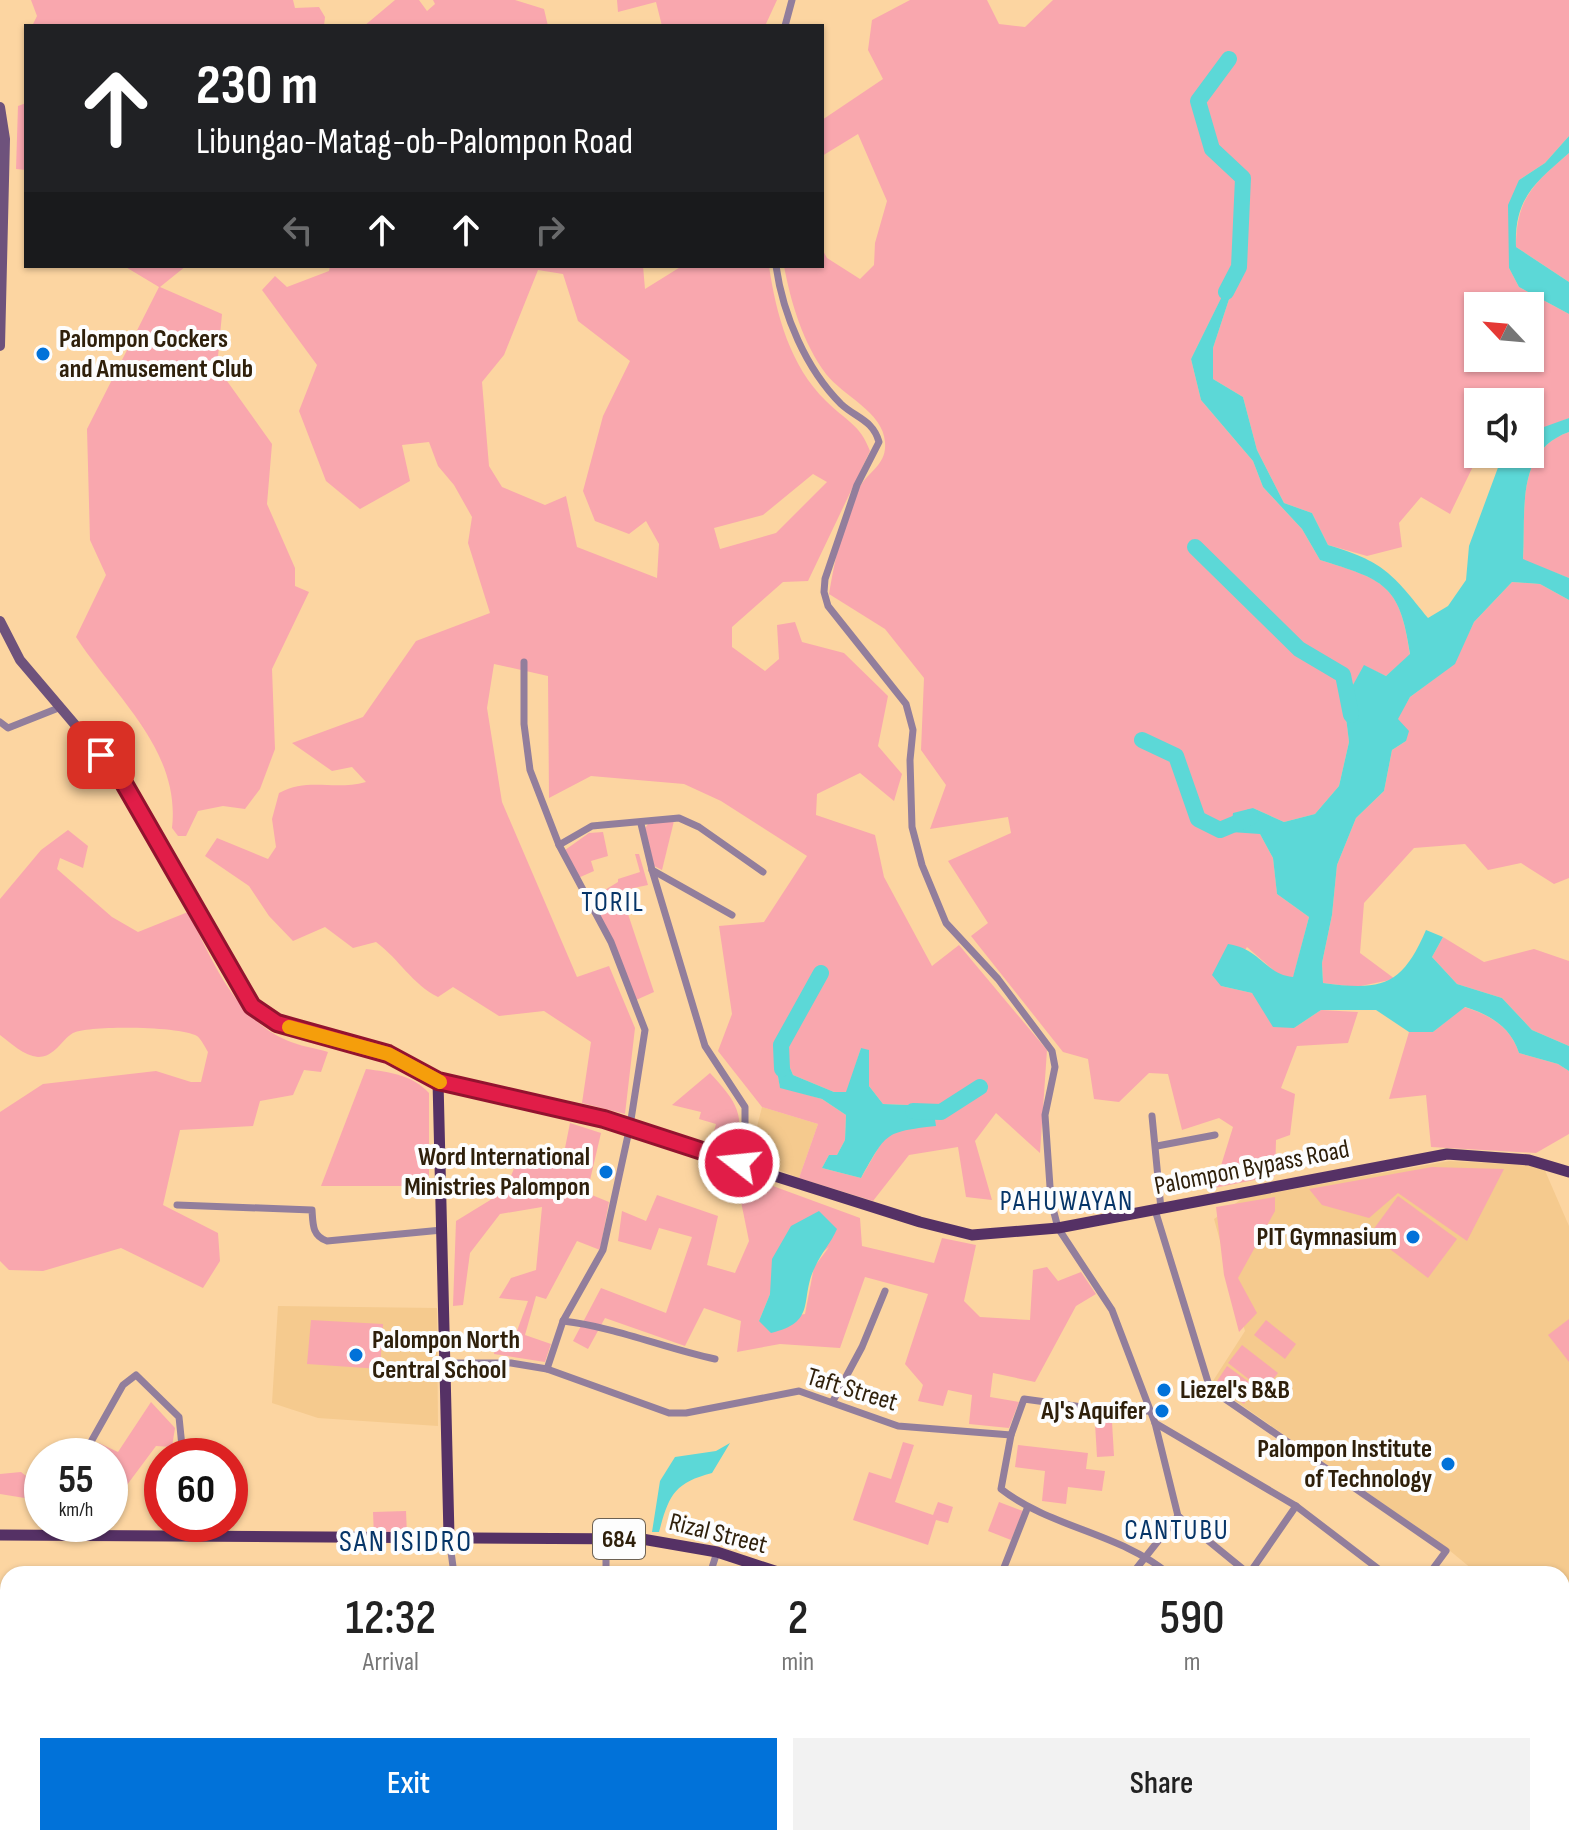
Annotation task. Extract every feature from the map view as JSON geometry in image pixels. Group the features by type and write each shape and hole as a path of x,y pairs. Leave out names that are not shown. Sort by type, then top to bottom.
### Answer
{"main road":[{"path":"0,107 5,139 0,346"},
{"path":"0,621 20,660 122,780 252,1006 277,1023 388,1054 438,1081 449,1536"},
{"name":"Palompon Bypass Road","path":"438,1081 551,1104 630,1126 920,1222 972,1235 1058,1228 1447,1154 1529,1160 1569,1172"},
{"name":"684","path":"248,1532 449,1536"},
{"name":"684","path":"0,1535 24,1533"},
{"name":"Rizal Street","path":"449,1536 674,1542 760,1566"}],"street":[{"path":"786,24 792,0"},
{"path":"776,268 781,299 823,383 843,406 865,419 876,434 876,451 857,485 824,592 828,606 906,704 913,730 910,760 912,827 922,865 946,923 998,979 1052,1051 1055,1067 1045,1115 1051,1201 1058,1228 1112,1310 1155,1423 1178,1516 1239,1566"},
{"path":"524,662 524,724 530,770 559,845 611,942 645,1030 630,1126 603,1250 563,1321 547,1369"},
{"path":"0,722 8,728 61,707"},
{"path":"559,845 592,826 630,821 641,824 679,818 699,827 763,872"},
{"path":"641,824 705,1046 745,1107 745,1132 739,1163"},
{"path":"652,870 732,915"},
{"path":"1152,1116 1157,1146 1158,1210 1208,1382 1215,1392 1446,1551 1435,1566"},
{"path":"1157,1146 1215,1135"},
{"path":"177,1205 312,1210 314,1231 319,1239 327,1241 442,1230"},
{"path":"833,1401 862,1347 885,1291"},
{"path":"563,1321 597,1325 670,1349 715,1359"},
{"name":"Taft Street","path":"446,1363 511,1363 547,1369 669,1413 686,1413 799,1391 898,1426 1011,1435"},
{"path":"93,1438 123,1385 136,1375 179,1417 181,1438"},
{"path":"1150,1411 1119,1412 1024,1399 1011,1435 1001,1489 1027,1509 1147,1556 1159,1566"},
{"path":"1155,1423 1296,1506 1375,1566"},
{"path":"1255,1566 1296,1506"},
{"path":"1005,1566 1027,1509"},
{"path":"1139,1566 1178,1516"},
{"path":"449,1536 453,1566"},
{"path":"606,1539 606,1566"},
{"path":"713,1566 717,1552"}],"shaded area":[{"path":"31,0 293,0 295,8 319,7 325,17 324,24 33,24 37,16"},
{"path":"395,0 419,0 427,11 435,4 433,0 515,0 544,9 548,24 366,24"},
{"path":"617,0 777,0 766,24 662,24 656,2 618,12"},
{"path":"910,0 987,0 999,24 1025,27 1053,0 1569,0 1569,136 1545,163 1519,180 1509,268 1519,287 1528,292 1464,292 1464,372 1544,372 1544,300 1569,314 1569,418 1544,428 1544,388 1464,388 1464,468 1472,468 1450,514 1421,497 1399,523 1402,547 1367,556 1328,545 1312,513 1284,503 1257,450 1243,397 1213,379 1213,348 1236,278 1234,273 1191,359 1201,400 1253,461 1263,487 1302,529 1320,560 1374,580 1394,599 1401,613 1410,655 1386,676 1364,666 1344,701 1349,742 1339,786 1315,814 1284,822 1253,808 1260,834 1273,858 1277,894 1309,917 1293,978 1280,976 1247,947 1221,986 1252,993 1294,1028 1321,1010 1358,1012 1348,1043 1297,1046 1281,1088 1295,1094 1290,1135 1276,1140 1275,1176 1214,1188 1233,1127 1219,1118 1182,1130 1168,1074 1149,1073 1119,1102 1094,1099 1088,1059 1063,1052 971,936 988,923 948,861 1011,833 1008,817 930,829 946,785 921,750 924,678 885,629 829,594 848,513 859,488 883,456 885,442 883,431 870,413 833,382 818,362 799,322 784,268 824,268 824,253 827,258 860,279 874,265 875,243 887,201 858,134 824,155 824,119 883,79 868,50 872,20"},
{"path":"24,104 24,170 16,169 18,106"},
{"path":"1569,153 1569,282 1516,247 1519,216 1529,193"},
{"path":"127,268 184,268 160,287 222,314 217,367 272,444 267,504 295,568 295,586 309,592 272,669 275,749 260,789 245,809 223,806 198,811 186,836 178,836 172,828 172,800 156,749 142,725 76,637 106,575 90,540 87,429 159,287"},
{"path":"330,268 643,268 645,289 679,268 769,268 781,321 794,356 814,387 857,429 870,451 808,581 783,582 732,627 732,647 765,671 779,659 777,625 795,622 802,642 844,653 888,696 878,746 902,774 894,801 860,773 817,794 816,815 875,835 884,877 932,966 959,945 1047,1050 1040,1153 996,1113 975,1141 992,1200 966,1197 958,1147 909,1155 873,1201 799,1178 818,1124 762,1107 718,1051 732,1014 719,926 764,922 807,856 721,801 684,784 591,776 549,798 548,676 494,664 487,708 502,802 577,977 609,966 635,1028 625,1114 582,1103 591,1042 544,1011 499,1016 453,987 438,997 376,942 353,948 325,927 293,941 269,916 249,886 205,856 217,838 268,859 276,847 272,819 279,793 301,786 366,782 352,767 332,771 292,743 363,717 416,641 490,613 468,543 472,517 454,485 438,466 429,442 402,445 410,481 360,509 326,481 299,411 317,365 262,290 275,276 287,287 329,271","holes":["538,270 563,274 578,321 630,361 603,416 583,491 595,521 629,534 646,521 659,544 657,578 577,547 566,496 545,505 502,487 489,466 482,382 504,355","813,474 827,482 776,533 720,549 714,528 763,515","785,1031 792,1034 786,1058 793,1075 834,1092 847,1092 861,1048 869,1086 883,1104 933,1106 884,1138 861,1178 822,1168 829,1155 837,1155 845,1140 846,1115 822,1099 780,1087 776,1065"]},
{"path":"1569,432 1569,578 1523,560 1527,485 1532,468 1544,468 1544,448"},
{"path":"1512,582 1540,584 1569,600 1569,878 1554,884 1521,863 1488,870 1465,844 1414,848 1364,903 1360,953 1395,979 1356,987 1323,983 1322,963 1332,915 1337,865 1356,818 1384,791 1392,750 1406,741 1397,719 1410,697 1454,664 1474,622"},
{"path":"674,821 662,870 654,866 645,828 649,823"},
{"path":"68,830 88,846 83,868 60,858 57,869 112,917 138,932 188,912 226,985 252,1017 286,1040 328,1052 321,1072 304,1070 293,1095 260,1101 253,1126 180,1130 163,1205 218,1233 220,1261 203,1288 121,1248 43,1271 9,1270 0,1261 0,1112 43,1084 156,1071 201,1082 208,1052 197,1036 173,1030 82,1030 73,1033 49,1054 38,1057 23,1052 0,1035 0,899 41,850"},
{"path":"603,832 608,856 591,861 594,871 578,878 565,850 589,833"},
{"path":"635,854 639,854 648,885 624,890 623,899 654,992 636,1000 590,899 618,882 618,879 640,872"},
{"path":"1443,937 1484,962 1534,949 1569,961 1569,1046 1532,1030 1502,998 1457,984 1432,957"},
{"path":"1464,1007 1498,1023 1511,1036 1519,1053 1558,1064 1569,1071 1569,1134 1536,1153 1431,1147 1426,1095 1389,1099 1409,1032 1433,1032"},
{"path":"366,1069 408,1078 429,1093 429,1186 321,1186"},
{"path":"710,1073 727,1092 737,1110 740,1129 735,1154 710,1146 716,1124 699,1119 701,1112 672,1105"},
{"path":"762,1107 818,1124 799,1178 749,1158"},
{"path":"570,1123 601,1133 587,1193 609,1202 600,1250 577,1241 546,1299 536,1296 525,1335 551,1344 545,1362 494,1354 497,1339 514,1339 528,1301 499,1298 511,1278 536,1270 542,1207 500,1214 470,1253 463,1305 453,1306 456,1221 505,1191 521,1151 563,1158"},
{"name":"Palompon Institute of Technology","path":"1449,1161 1543,1166 1569,1226 1569,1566 1468,1566 1443,1545 1211,1384 1245,1331 1214,1219 1243,1198"},
{"path":"1432,1167 1504,1169 1467,1241 1398,1193 1369,1218 1322,1205 1309,1189"},
{"path":"735,1172 860,1218 862,1246 934,1263 942,1238 976,1245 964,1301 980,1317 1030,1320 1033,1270 1047,1267 1058,1281 1081,1272 1096,1294 1076,1306 1035,1382 993,1373 990,1397 1019,1402 1009,1428 969,1424 972,1395 948,1390 943,1406 918,1401 923,1385 905,1364 928,1294 865,1277 840,1348 780,1344 737,1352 741,1321 704,1308 685,1346 605,1318 588,1349 573,1341 601,1288 666,1313 692,1237 659,1228 651,1250 618,1241 622,1211 646,1221 657,1195 718,1216 707,1265 735,1273 749,1241","holes":["829,1247 814,1267 805,1314 759,1321 770,1294"]},
{"name":"PIT Gymnasium","path":"1398,1196 1457,1239 1428,1278 1370,1234"},
{"path":"1275,1197 1275,1211 1238,1278 1257,1313 1239,1332 1224,1275 1216,1207"},
{"name":"Palompon North Central School","path":"278,1306 437,1308 438,1426 318,1418 272,1403"},
{"path":"1569,1319 1569,1362 1548,1335"},
{"path":"311,1320 383,1324 380,1369 307,1364"},
{"path":"1266,1320 1296,1344 1285,1359 1254,1335"},
{"path":"1242,1345 1278,1373 1264,1391 1228,1363"},
{"path":"1227,1366 1256,1387 1244,1404 1215,1384"},
{"path":"151,1402 175,1428 173,1438 144,1438 144,1462 128,1484 127,1438"},
{"path":"1112,1422 1114,1456 1097,1457 1095,1423"},
{"path":"903,1442 914,1445 895,1502 933,1515 938,1502 953,1507 948,1523 936,1520 928,1545 853,1520 869,1472 891,1479"},
{"path":"1018,1445 1088,1453 1086,1469 1105,1471 1102,1491 1068,1487 1066,1504 1042,1501 1045,1471 1015,1467"},
{"path":"0,1474 24,1474 24,1498 0,1494"},
{"path":"999,1502 1023,1511 1011,1540 988,1531"},
{"path":"406,1511 407,1535 374,1536 373,1512"}],"water":[{"path":"1569,136 1569,153 1546,173 1523,204 1516,230 1516,247 1569,282 1569,314 1544,300 1544,292 1528,292 1519,287 1509,268 1508,205 1519,180 1545,163"},
{"path":"1234,272 1236,278 1213,348 1213,379 1243,397 1257,450 1284,503 1312,513 1328,545 1362,557 1386,571 1428,618 1448,606 1466,580 1469,546 1498,468 1532,468 1525,503 1523,559 1569,578 1569,600 1540,584 1512,582 1474,622 1455,664 1410,697 1398,719 1409,731 1406,741 1392,750 1384,791 1356,818 1337,865 1332,915 1322,963 1323,983 1361,986 1388,980 1408,963 1426,930 1443,937 1432,957 1457,984 1502,998 1532,1030 1569,1046 1569,1071 1558,1064 1519,1053 1511,1036 1498,1023 1465,1007 1433,1032 1409,1032 1376,1010 1321,1010 1294,1028 1273,1027 1252,993 1221,986 1212,975 1228,944 1248,951 1276,972 1293,977 1309,917 1277,894 1273,858 1260,834 1231,832 1233,813 1253,808 1284,822 1315,814 1339,786 1349,742 1344,701 1364,665 1386,676 1410,654 1401,612 1394,598 1374,580 1320,560 1302,529 1263,487 1253,461 1201,400 1191,359"},
{"path":"1569,418 1569,432 1544,448 1544,427"},
{"path":"785,1031 792,1033 786,1058 793,1075 834,1092 846,1092 861,1048 869,1050 869,1086 883,1104 933,1106 936,1126 906,1130 888,1137 861,1178 822,1168 829,1155 837,1155 845,1140 846,1115 822,1099 780,1088 776,1065"},
{"path":"819,1211 837,1229 810,1279 801,1316 795,1323 771,1333 759,1321 770,1294 772,1259 791,1226"},
{"path":"730,1443 712,1473 689,1481 675,1492 659,1532 652,1532 660,1481 675,1457 716,1451"}],"waterway":[{"path":"1226,292 1239,267 1243,178 1212,149 1198,101 1229,59"},
{"path":"1195,547 1299,649 1343,675 1351,715"},
{"path":"1142,740 1176,756 1198,819 1220,830 1251,817"},
{"path":"782,1069 781,1045 821,973"},
{"path":"913,1111 941,1112 980,1087"}],"slow traffic":[{"path":"289,1027 388,1054 440,1082"}],"place":[{"name":"Palompon Cockers and Amusement Club","path":"43,354"},
{"name":"Word International Ministries Palompon","path":"606,1172"},
{"name":"PIT Gymnasium","path":"1413,1237"},
{"name":"Palompon North Central School","path":"356,1355"},
{"name":"Liezel's B&B","path":"1164,1390"},
{"name":"AJ's Aquifer","path":"1162,1411"},
{"name":"Palompon Institute of Technology","path":"1448,1464"}],"district":[{"name":"TORIL","path":"613,902"},
{"name":"PAHUWAYAN","path":"1067,1201"},
{"name":"CANTUBU","path":"1177,1530"},
{"name":"SAN ISIDRO","path":"406,1542"}],"route":[{"path":"101,755 122,780 252,1006 277,1023 388,1054 438,1081 551,1104 630,1126 683,1147 739,1163"}]}
